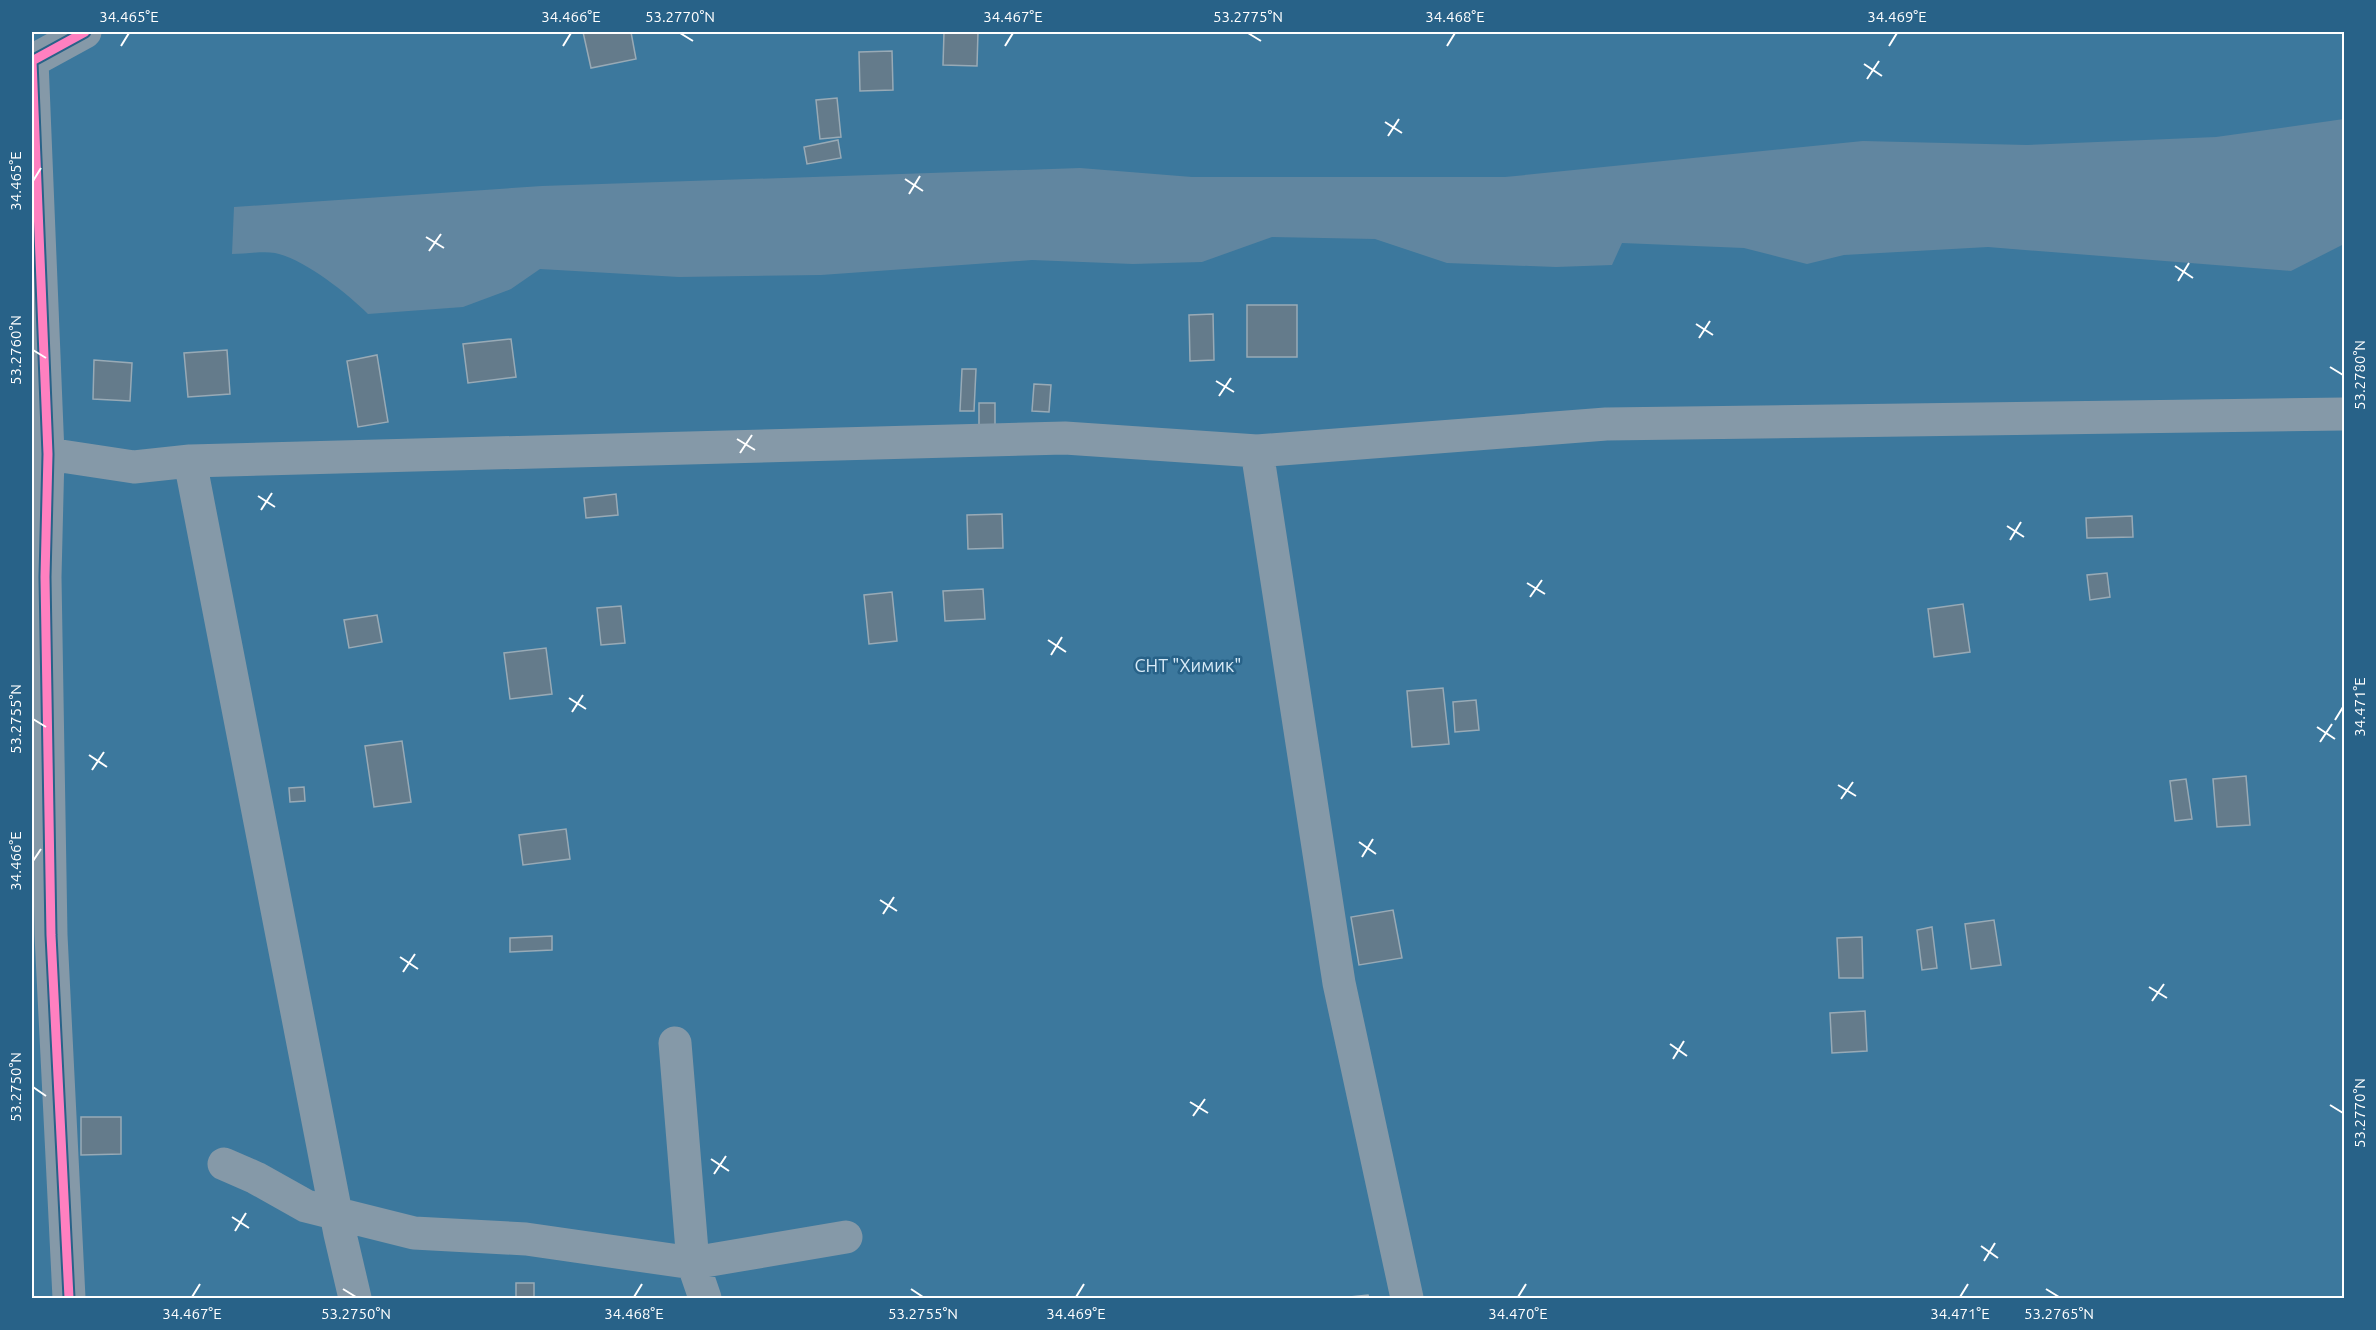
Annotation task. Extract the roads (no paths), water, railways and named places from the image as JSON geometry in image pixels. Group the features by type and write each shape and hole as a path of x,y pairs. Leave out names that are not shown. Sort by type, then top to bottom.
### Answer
{"street":[{"path":"69,1299 51,924 45,577 48,454 32,61 85,32"},
{"path":"48,454 134,467 190,461 1065,438 1257,451 1606,424 2344,414"},
{"path":"1257,451 1339,983 1407,1299"},
{"path":"190,461 335,1212 356,1299"},
{"path":"675,1043 693,1263 705,1299"},
{"path":"224,1164 256,1178 306,1206 414,1233 526,1239 693,1263 846,1237"}],"park label":[{"name":"СНТ \"Химик\"","path":"1188,665"}]}
